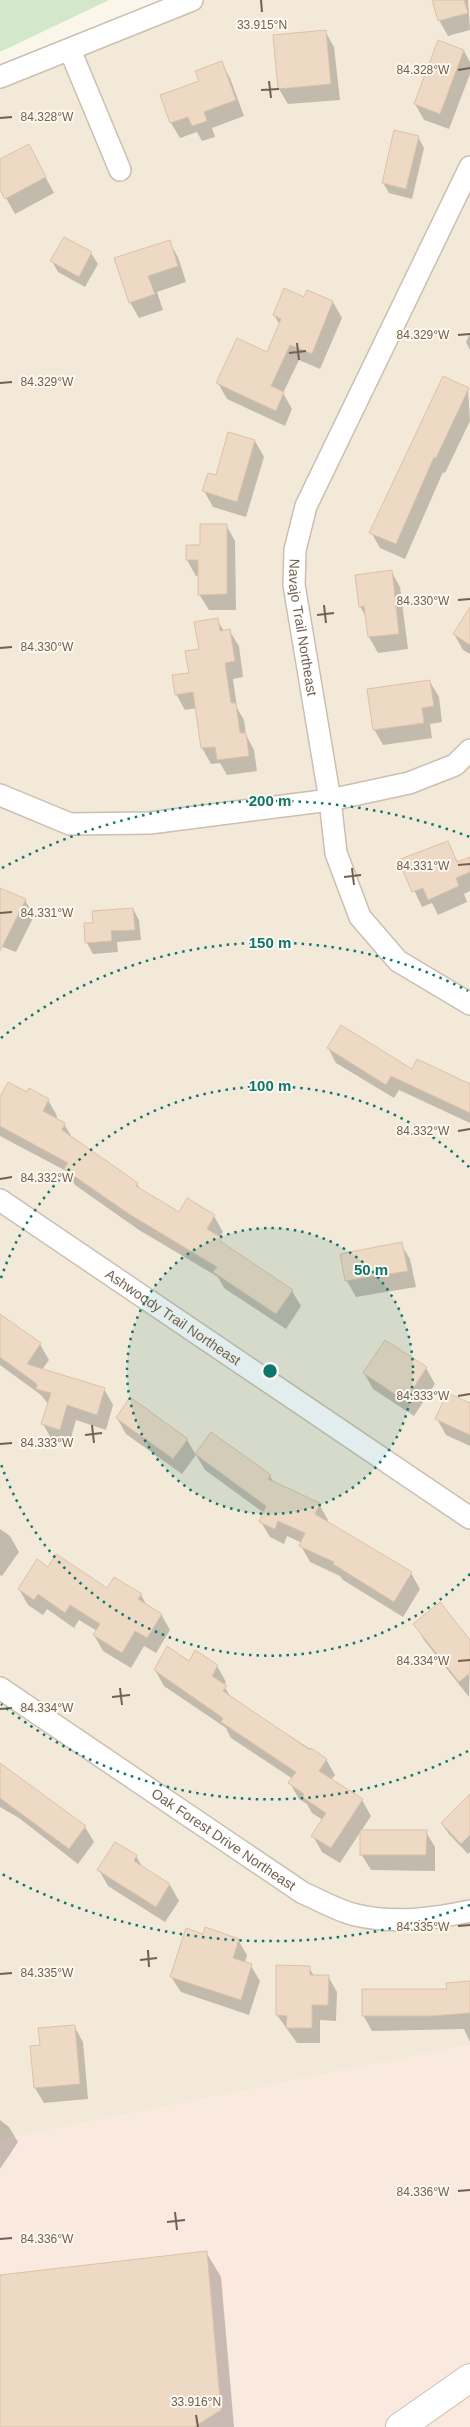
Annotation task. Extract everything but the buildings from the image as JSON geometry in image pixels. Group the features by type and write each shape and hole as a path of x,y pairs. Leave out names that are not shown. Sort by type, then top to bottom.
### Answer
{"main road":[{"path":"400,2427 470,2378"}],"street":[{"path":"0,78 192,0"},
{"path":"70,50 120,170"},
{"name":"Navajo Trail Northeast","path":"470,167 306,506 295,550 294,585 330,800 336,853 360,917 398,961 470,1004"},
{"path":"0,795 70,824 150,824 330,800 409,783 455,765 470,750"},
{"name":"Ashwoody Trail Northeast","path":"0,1200 470,1518"},
{"name":"Oak Forest Drive Northeast","path":"0,1688 303,1893 354,1915 381,1920 432,1919 470,1911"}],"shaded area":[{"path":"168,0 470,0 470,2045 0,2140 0,72"},
{"path":"470,2045 470,2427 0,2427 0,2140"}],"green space":[{"path":"0,0 109,0 0,52"}]}
